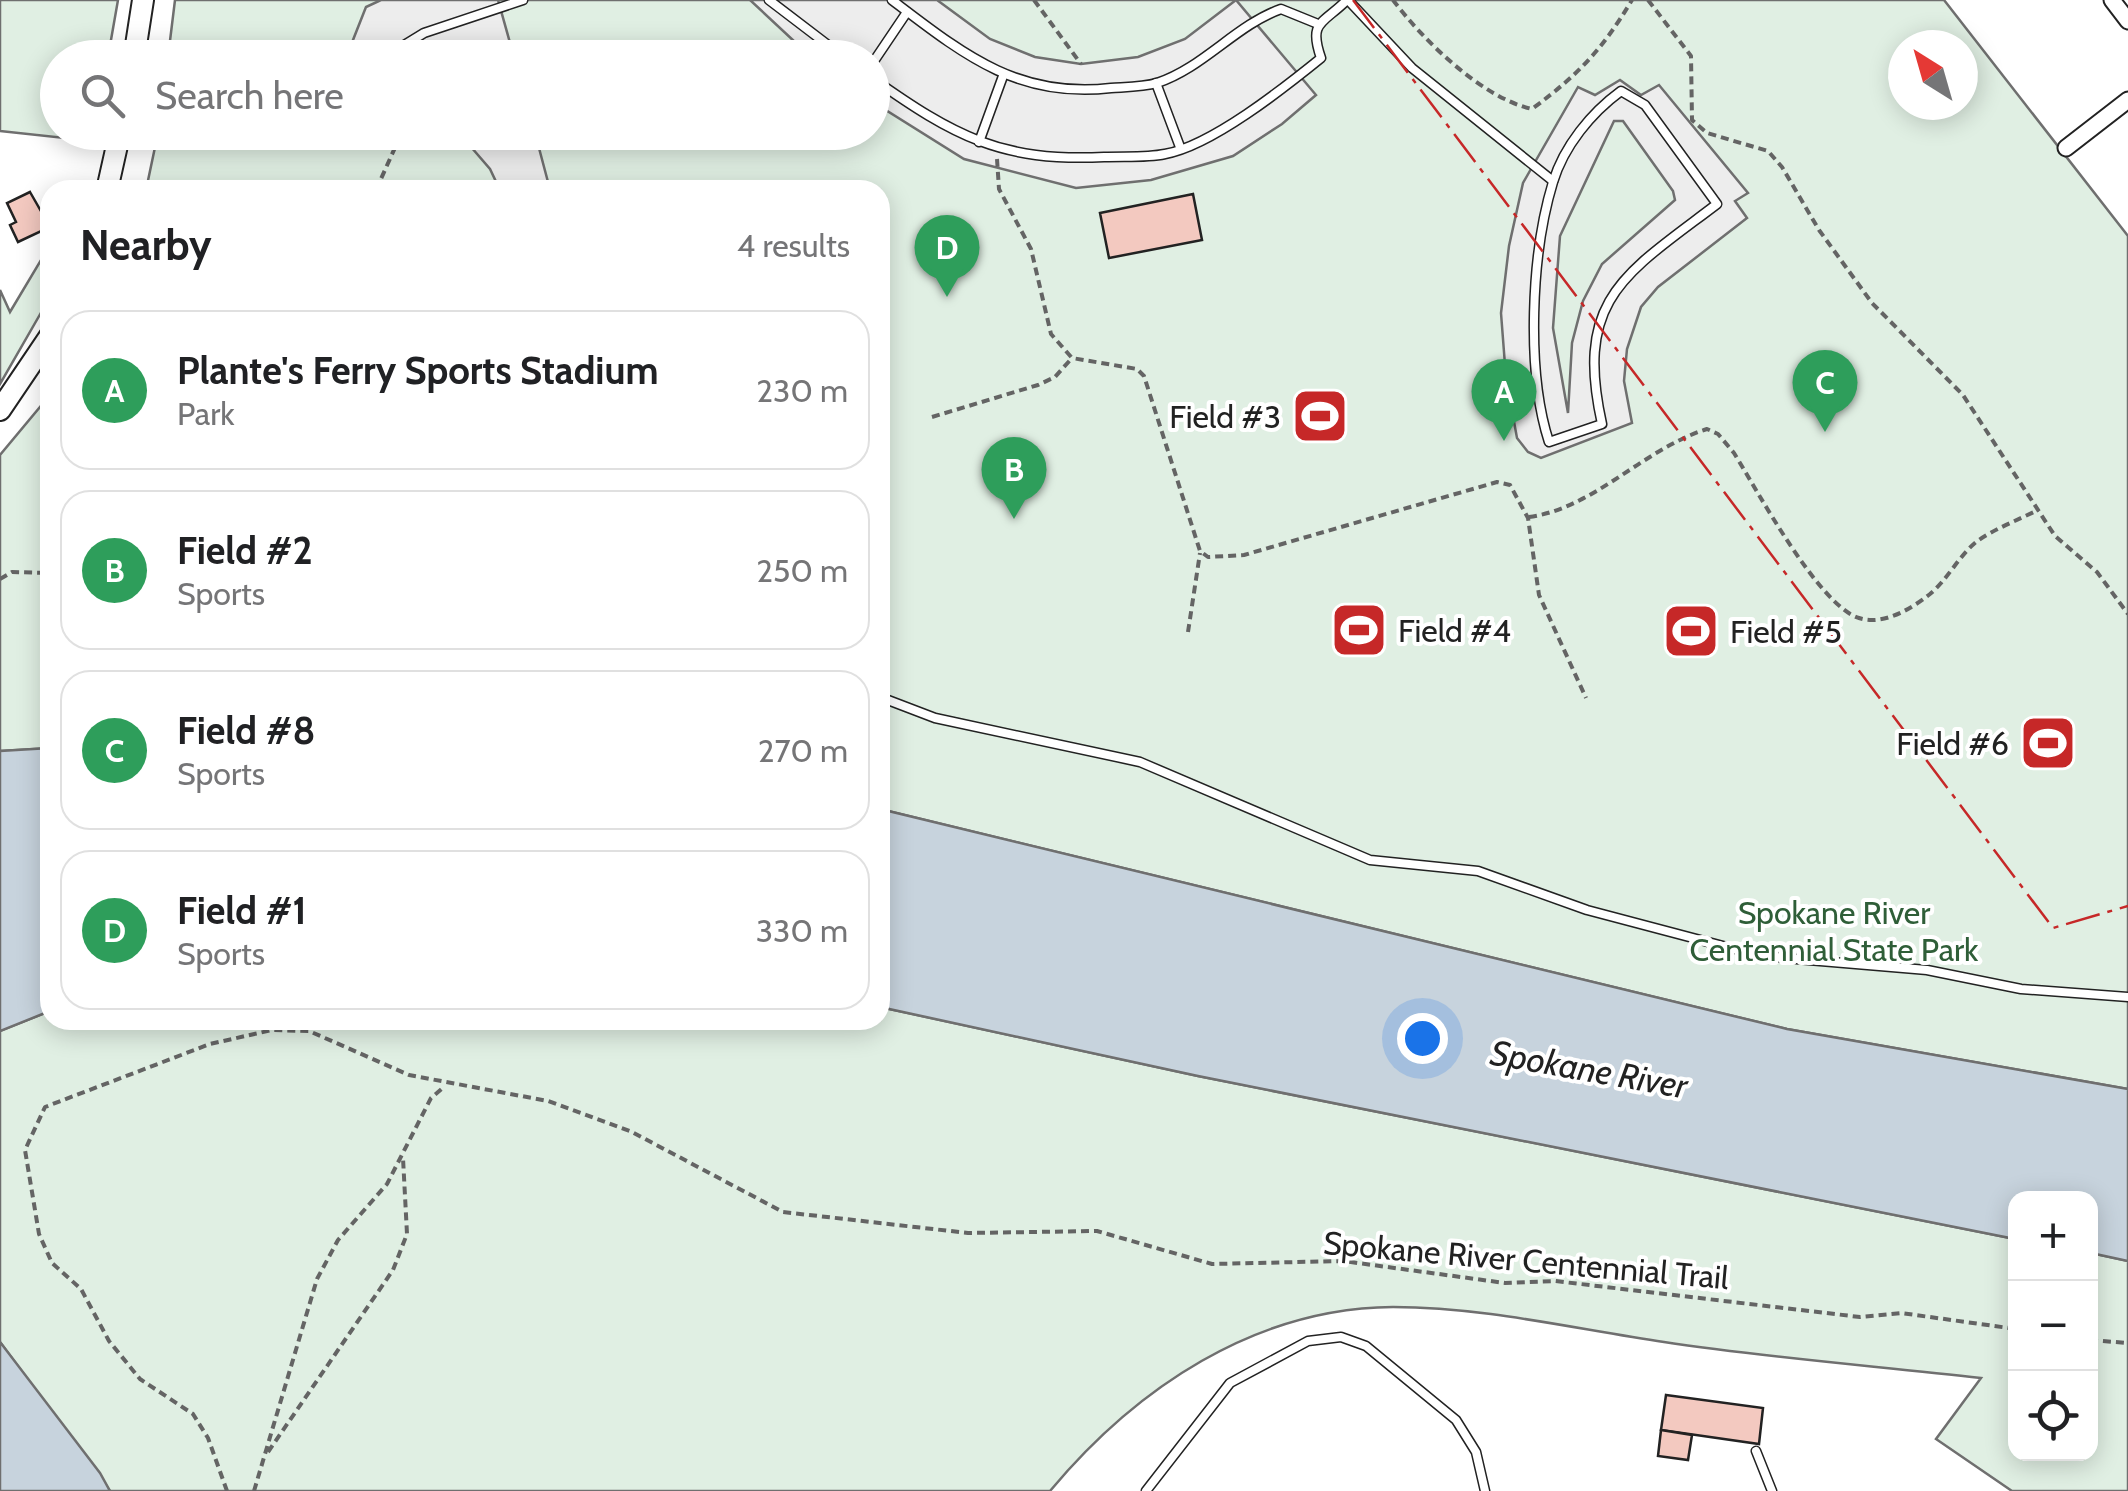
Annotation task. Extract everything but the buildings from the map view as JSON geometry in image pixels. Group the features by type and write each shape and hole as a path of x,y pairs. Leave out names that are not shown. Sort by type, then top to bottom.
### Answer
{"street":[{"path":"137,40 143,0"},
{"path":"2112,0 2128,21"},
{"path":"2066,148 2128,100"},
{"path":"109,180 116,150"},
{"path":"0,410 40,351"}],"lane":[{"path":"413,40 523,0"},
{"path":"768,0 821,40"},
{"path":"892,0 1003,76 1069,93 1156,83 1212,53 1261,16 1281,8 1318,24"},
{"path":"890,91 928,118 999,149 1055,160 1168,154 1226,127 1321,58 1313,36 1318,24 1348,0 1412,68 1553,182"},
{"path":"888,40 907,12"},
{"path":"979,142 1003,76"},
{"path":"1156,83 1180,147"},
{"path":"1620,90 1644,104 1717,204 1643,260 1604,304 1591,374 1602,424 1548,442 1538,408 1532,349 1553,182 1576,134 1620,90"},
{"path":"890,701 934,718 1140,762 1370,860 1478,871 1587,910 1761,956 1928,970 2021,989 2128,997"},
{"path":"1146,1491 1230,1384 1308,1341 1341,1337 1366,1346 1456,1420 1476,1452 1485,1491"},
{"path":"1756,1451 1772,1491"}],"path":[{"path":"1034,0 1081,64"},
{"path":"1392,0 1430,44 1498,95 1532,109 1583,70 1606,44 1632,0"},
{"path":"1648,0 1690,56 1692,120 1707,133 1768,151 1872,303 1963,395 2055,536 2097,572 2128,614"},
{"path":"999,149 994,172 1031,248 1051,334 1072,358 1137,368 1144,376 1200,551 1188,632"},
{"path":"380,180 394,150"},
{"path":"932,417 1038,385 1055,376 1072,358"},
{"path":"1528,518 1558,513 1660,451 1707,429 1718,434 1734,452 1821,586 1846,612 1861,620 1878,620 1902,612 1926,597 1946,581 1974,544 2038,510"},
{"path":"1200,551 1208,557 1244,555 1497,482 1510,486 1528,518 1538,594 1586,698"},
{"path":"0,580 12,572 40,573"},
{"name":"Spokane River Centennial Trail","path":"227,1491 208,1438 193,1414 140,1379 108,1341 82,1289 52,1262 38,1234 25,1150 45,1107 210,1044 272,1030 309,1032 409,1075 548,1102 630,1131 783,1212 968,1233 1097,1231 1212,1264 1342,1261 1504,1284 1555,1282 1860,1317 1902,1312 2008,1328"},
{"path":"254,1491 317,1279 338,1240 387,1184 431,1098 446,1085"},
{"path":"266,1456 393,1270 407,1234 403,1158"},
{"path":"2098,1341 2128,1343"}],"green space":[{"path":"0,0 118,0 111,40 40,40 40,135 0,131"},
{"name":"Spokane River Centennial State Park","path":"175,0 1944,0 1967,30 1888,30 1888,120 1978,120 1978,44 2128,236 2128,1089 1787,1029 890,811 890,180 148,180 154,150 890,150 890,40 170,40"},
{"path":"40,262 40,314 0,384 0,290 10,312"},
{"path":"40,407 40,749 0,751 0,455"},
{"path":"890,1009 1198,1076 2008,1238 2008,1461 2098,1461 2098,1255 2128,1261 2128,1491 2012,1491 1936,1439 1981,1378 1703,1348 1495,1315 1393,1307 1342,1311 1293,1322 1247,1338 1202,1361 1120,1419 1050,1491 110,1491 0,1342 0,1031 40,1015 40,1030 890,1030"}],"shaded area":[{"path":"381,0 498,0 509,40 353,40 366,7"},
{"path":"750,0 937,0 990,39 1035,57 1081,64 1138,57 1185,39 1236,0 1316,95 1282,124 1233,156 1151,180 1076,188 964,159 890,113 890,40 793,40"},
{"path":"1620,80 1641,95 1659,85 1748,193 1735,201 1747,218 1658,287 1641,307 1627,349 1624,381 1632,423 1541,458 1528,452 1517,438 1506,378 1501,313 1509,246 1523,183 1578,87 1595,95","holes":["1614,121 1623,121 1673,191 1675,200 1602,264 1583,301 1572,343 1568,413 1553,328 1560,236"]},
{"path":"474,150 540,150 547,180 495,180"}],"water":[{"path":"40,749 40,1015 0,1031 0,751"},
{"name":"Spokane River","path":"890,811 1787,1029 2128,1089 2128,1261 2098,1255 2098,1191 2008,1191 2008,1238 1198,1076 890,1009"},
{"path":"0,1342 100,1473 110,1491 0,1491"}],"power":[{"path":"1353,0 2053,928 2128,906"}],"place":[{"name":"Field #1","path":"947,297"},
{"name":"Field #3","path":"1320,416"},
{"name":"Field #8","path":"1825,432"},
{"name":"Plante's Ferry Sports Stadium","path":"1504,441"},
{"name":"Field #2","path":"1014,519"},
{"name":"Field #4","path":"1359,630"},
{"name":"Field #5","path":"1691,631"},
{"name":"Field #6","path":"2048,743"}]}
